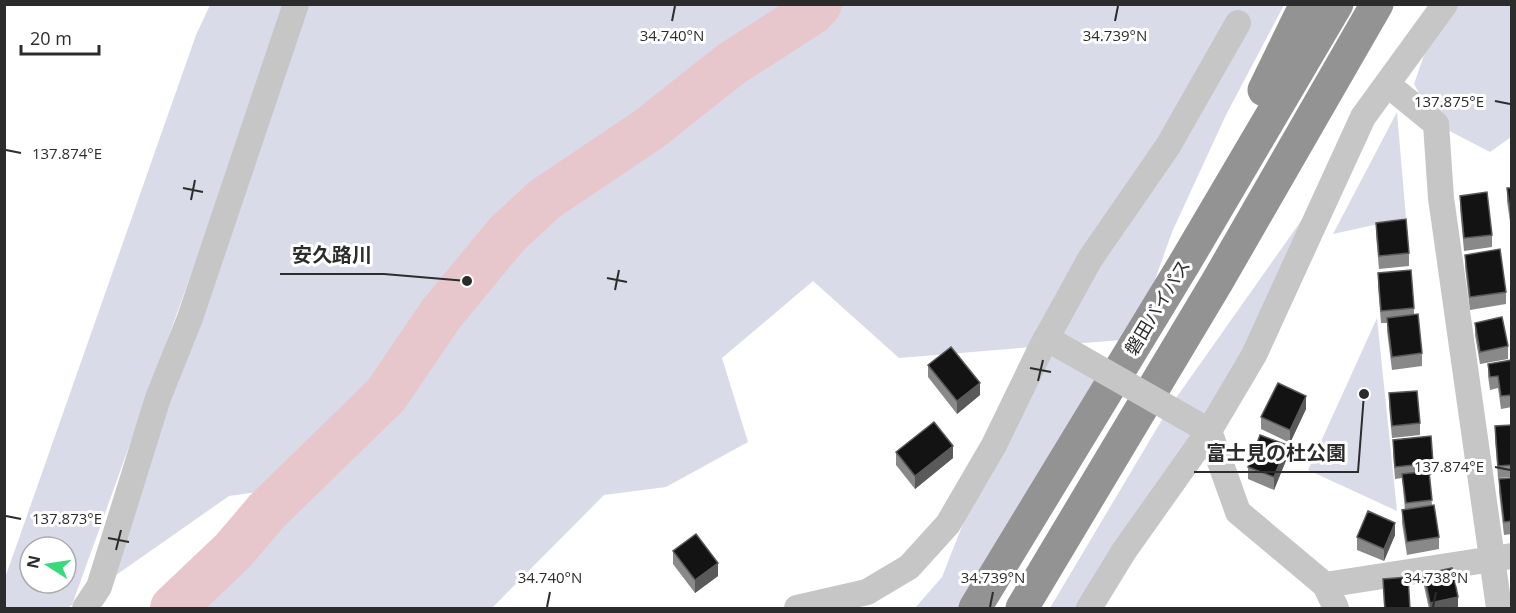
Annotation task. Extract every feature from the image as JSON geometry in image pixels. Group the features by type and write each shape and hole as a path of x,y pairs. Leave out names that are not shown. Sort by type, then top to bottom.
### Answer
{"highway":[{"path":"1184,264 1305,4"},
{"name":"磐田バイパス","path":"975,609 1184,264 1337,4"},
{"path":"1022,609 1217,282 1377,4"},
{"path":"1217,282 1399,4"}],"street":[{"path":"85,609 99,587 158,398 194,307 296,4"},
{"path":"1089,609 1124,551 1209,431 1254,355 1363,117 1445,4"},
{"path":"797,609 867,592 909,567 948,524 994,445 1046,339 1090,259 1168,146 1238,23"},
{"path":"1387,84 1436,124 1441,198 1501,558 1499,609"},
{"path":"1046,339 1209,431 1238,512 1325,585 1336,609"},
{"path":"1325,585 1501,558"}],"shaded area":[{"path":"210,5 288,5 78,588 78,535 20,535 196,35"},
{"path":"292,5 780,5 729,52 510,203 374,385 314,444 272,490 229,496 99,587"},
{"path":"842,5 1284,5 1226,115 1172,232 1134,339 1059,345 1105,372 962,608 915,608 942,577 994,445 1056,345 899,358 813,281 722,358 748,442 666,487 604,495 492,608 171,608 353,432 508,248 570,194 657,146 745,68"},
{"path":"1444,5 1511,5 1511,137 1490,152 1436,124 1414,84 1439,12"},
{"path":"1397,112 1406,218 1333,234"},
{"path":"1344,160 1189,459 1093,608 1050,608 1169,408"},
{"path":"1377,318 1397,511 1308,470"},
{"path":"18,541 18,595 76,595 72,605 68,608 5,608 5,578"}],"building":[{"path":"1507,188 1512,188 1512,224"},
{"path":"1487,192 1492,235 1464,238 1460,196"},
{"path":"1406,219 1409,253 1379,256 1376,223"},
{"path":"1500,249 1506,292 1470,297 1465,255"},
{"path":"1411,270 1414,308 1381,311 1378,273"},
{"path":"1418,314 1422,353 1392,357 1387,318"},
{"path":"1502,317 1508,346 1480,352 1475,323"},
{"path":"951,347 980,383 957,401 928,365"},
{"path":"1512,360 1512,395 1501,396 1498,376 1490,377 1488,364"},
{"path":"1278,383 1306,396 1290,430 1261,417"},
{"path":"1417,391 1420,423 1392,426 1389,393"},
{"path":"934,422 953,446 915,476 896,452"},
{"path":"1512,425 1512,465 1498,466 1495,426"},
{"path":"1260,435 1287,445 1274,477 1248,467"},
{"path":"1431,436 1433,463 1395,467 1393,440"},
{"path":"1429,471 1432,500 1406,503 1402,474"},
{"path":"1512,478 1512,521 1504,522 1499,479"},
{"path":"1434,505 1439,537 1407,542 1402,510"},
{"path":"1368,511 1395,523 1384,549 1357,537"},
{"path":"696,534 718,563 695,580 673,551"},
{"path":"1452,568 1458,597 1430,603 1424,574"},
{"path":"1408,577 1410,609 1385,609 1383,579"}],"waterway":[{"path":"173,608 233,551 267,511 386,395 441,314 507,234 545,199 649,129 731,64 812,12 819,4"}],"place":[{"name":"安久路川","path":"467,281"},
{"name":"富士見の杜公園","path":"1364,394"}]}
